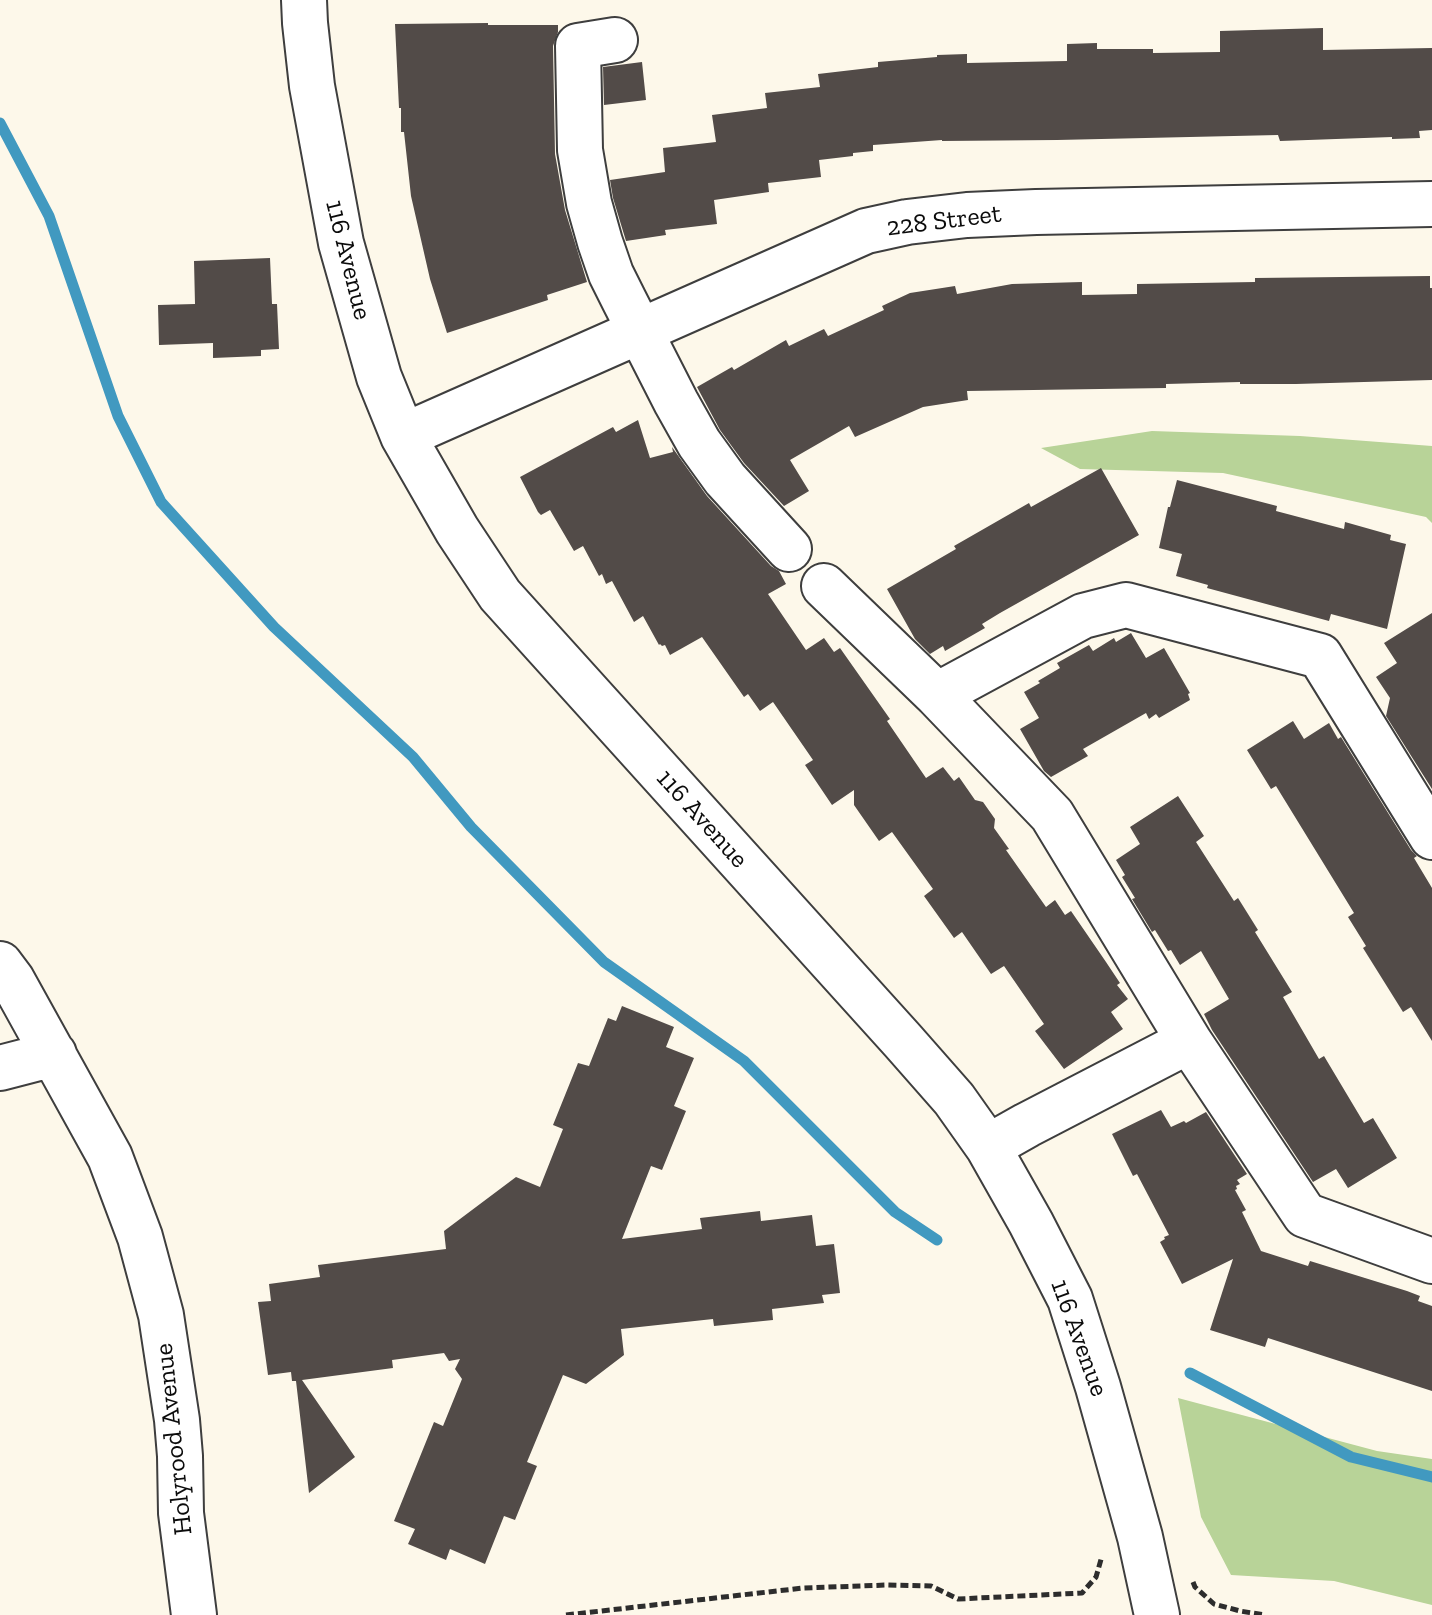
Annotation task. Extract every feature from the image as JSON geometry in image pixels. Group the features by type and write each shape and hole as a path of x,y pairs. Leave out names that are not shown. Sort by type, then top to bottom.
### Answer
{"street":[{"name":"116 Avenue","path":"304,0 312,86 341,243 379,377 403,436 457,530 500,595 903,1041 954,1099 988,1147 1070,1299 1144,1549 1157,1615"},
{"path":"615,40 578,46 580,150 589,203 600,242 611,274 699,443 725,479 789,549"},
{"name":"228 Street","path":"403,436 866,231 907,222 967,215 1432,204"},
{"path":"824,586 937,695 1052,815 1189,1041 1305,1215 1432,1261"},
{"path":"937,695 1083,616 1126,605 1320,656 1432,837"},
{"name":"Holyrood Avenue","path":"0,964 12,980 110,1157 140,1237 161,1315 177,1420 181,1513 194,1615"},
{"path":"988,1147 1189,1041"},
{"path":"0,1068 54,1054"}],"path":[{"path":"566,1615 803,1588 931,1586 958,1599 1082,1593 1096,1577 1102,1555"},
{"path":"1190,1577 1195,1587 1214,1604 1265,1615"}],"green space":[{"path":"1152,431 1300,436 1432,446 1432,523 1426,517 1223,473 1080,469 1041,448"},
{"path":"1178,1398 1377,1451 1432,1459 1432,1605 1334,1581 1231,1575 1201,1517"}],"building":[{"path":"395,24 558,25 553,46 555,154 565,210 587,282 547,295 548,300 447,333 430,279 411,196 404,132 401,132"},
{"path":"1323,28 1323,50 1432,48 1432,130 1419,131 1420,138 1392,139 1280,141 1278,135 942,140 873,145 873,151 819,160 821,177 768,183 769,192 714,200 717,224 665,230 666,235 626,241 613,198 610,180 665,172 663,148 716,142 712,115 767,108 765,93 820,87 818,74 878,67 878,62 937,55 967,54 967,63 1067,61 1067,44 1097,43 1097,49 1153,49 1153,53 1220,52 1220,31"},
{"path":"642,62 646,100 604,105 603,67"},
{"path":"270,258 272,304 277,304 279,349 261,350 261,356 213,358 213,343 159,345 158,305 195,304 194,261"},
{"path":"1430,276 1432,380 1296,384 1240,382 1166,384 1166,388 967,391 968,400 923,407 855,437 849,426 790,460 809,491 784,506 744,463 720,430 697,387 786,340 789,346 824,329 828,336 884,310 882,306 910,293 955,286 957,294 1012,284 1082,282 1082,295 1137,294 1137,284 1255,282 1255,278"},
{"path":"638,420 650,458 673,452 672,447 707,496 779,571 786,584 768,594 806,650 824,638 834,652 840,648 890,719 887,721 926,778 943,767 954,781 959,777 975,800 983,802 995,819 994,828 1009,849 1006,850 1046,907 1055,900 1065,915 1071,911 1128,999 1111,1012 1123,1029 1064,1069 1035,1031 1044,1024 1004,966 991,974 962,932 954,938 924,896 933,889 892,832 879,841 854,805 854,790 832,805 805,765 813,760 773,702 760,711 748,694 744,697 702,637 670,655 665,645 659,645 643,616 634,622 612,581 606,584 602,574 599,576 583,546 574,551 550,510 541,515 538,512 520,477 613,427 616,432"},
{"path":"1101,468 1139,535 1000,613 982,624 985,628 945,651 943,646 930,654 915,639 887,589 1029,503 1031,507"},
{"path":"1177,480 1277,506 1276,511 1344,529 1345,522 1391,535 1390,540 1406,544 1387,629 1331,614 1329,621 1207,588 1208,585 1176,576 1182,554 1159,548"},
{"path":"1432,613 1432,789 1386,716 1390,698 1376,677 1397,663 1384,643"},
{"path":"1131,633 1146,658 1164,648 1190,693 1190,700 1159,718 1156,714 1149,719 1146,713 1083,749 1088,756 1051,777 1044,771 1020,729 1039,718 1024,692 1060,668 1057,663 1089,645 1093,651 1114,638 1116,642"},
{"path":"1293,721 1304,739 1329,723 1338,739 1341,737 1417,856 1414,858 1432,888 1432,1041 1411,1007 1403,1012 1363,948 1366,946 1348,917 1354,913 1276,786 1271,789 1247,750"},
{"path":"1178,796 1204,836 1196,842 1234,901 1238,898 1292,992 1283,997 1319,1059 1324,1056 1364,1123 1373,1118 1397,1158 1348,1188 1336,1169 1313,1182 1204,1014 1229,999 1201,951 1180,965 1155,930 1152,932 1122,877 1125,875 1116,860 1140,844 1130,827"},
{"path":"622,1006 674,1027 666,1047 694,1058 674,1106 686,1111 662,1170 651,1166 622,1239 702,1229 700,1218 760,1211 761,1221 812,1215 816,1246 834,1244 840,1293 822,1295 824,1303 772,1309 773,1320 714,1326 713,1319 621,1329 624,1355 586,1384 563,1375 527,1462 537,1466 515,1520 504,1516 485,1564 450,1549 446,1560 408,1544 415,1529 394,1521 434,1422 443,1426 462,1379 455,1369 460,1359 449,1361 444,1353 392,1360 393,1368 302,1380 355,1457 309,1493 296,1381 292,1381 291,1372 268,1375 258,1302 271,1301 269,1284 320,1277 318,1265 446,1249 444,1231 516,1177 540,1187 563,1129 553,1125 578,1063 589,1066 608,1018 616,1021"},
{"path":"1161,1110 1171,1127 1206,1112 1247,1174 1237,1180 1240,1184 1235,1190 1261,1251 1308,1266 1310,1261 1407,1291 1420,1296 1418,1301 1432,1306 1432,1391 1268,1338 1265,1347 1210,1330 1233,1259 1182,1284 1160,1242 1169,1235 1112,1134"}],"waterway":[{"path":"0,123 49,216 118,416 161,502 274,627 413,757 471,827 604,962 744,1061 895,1212 937,1240"},
{"path":"1190,1373 1351,1457 1432,1477"}]}
